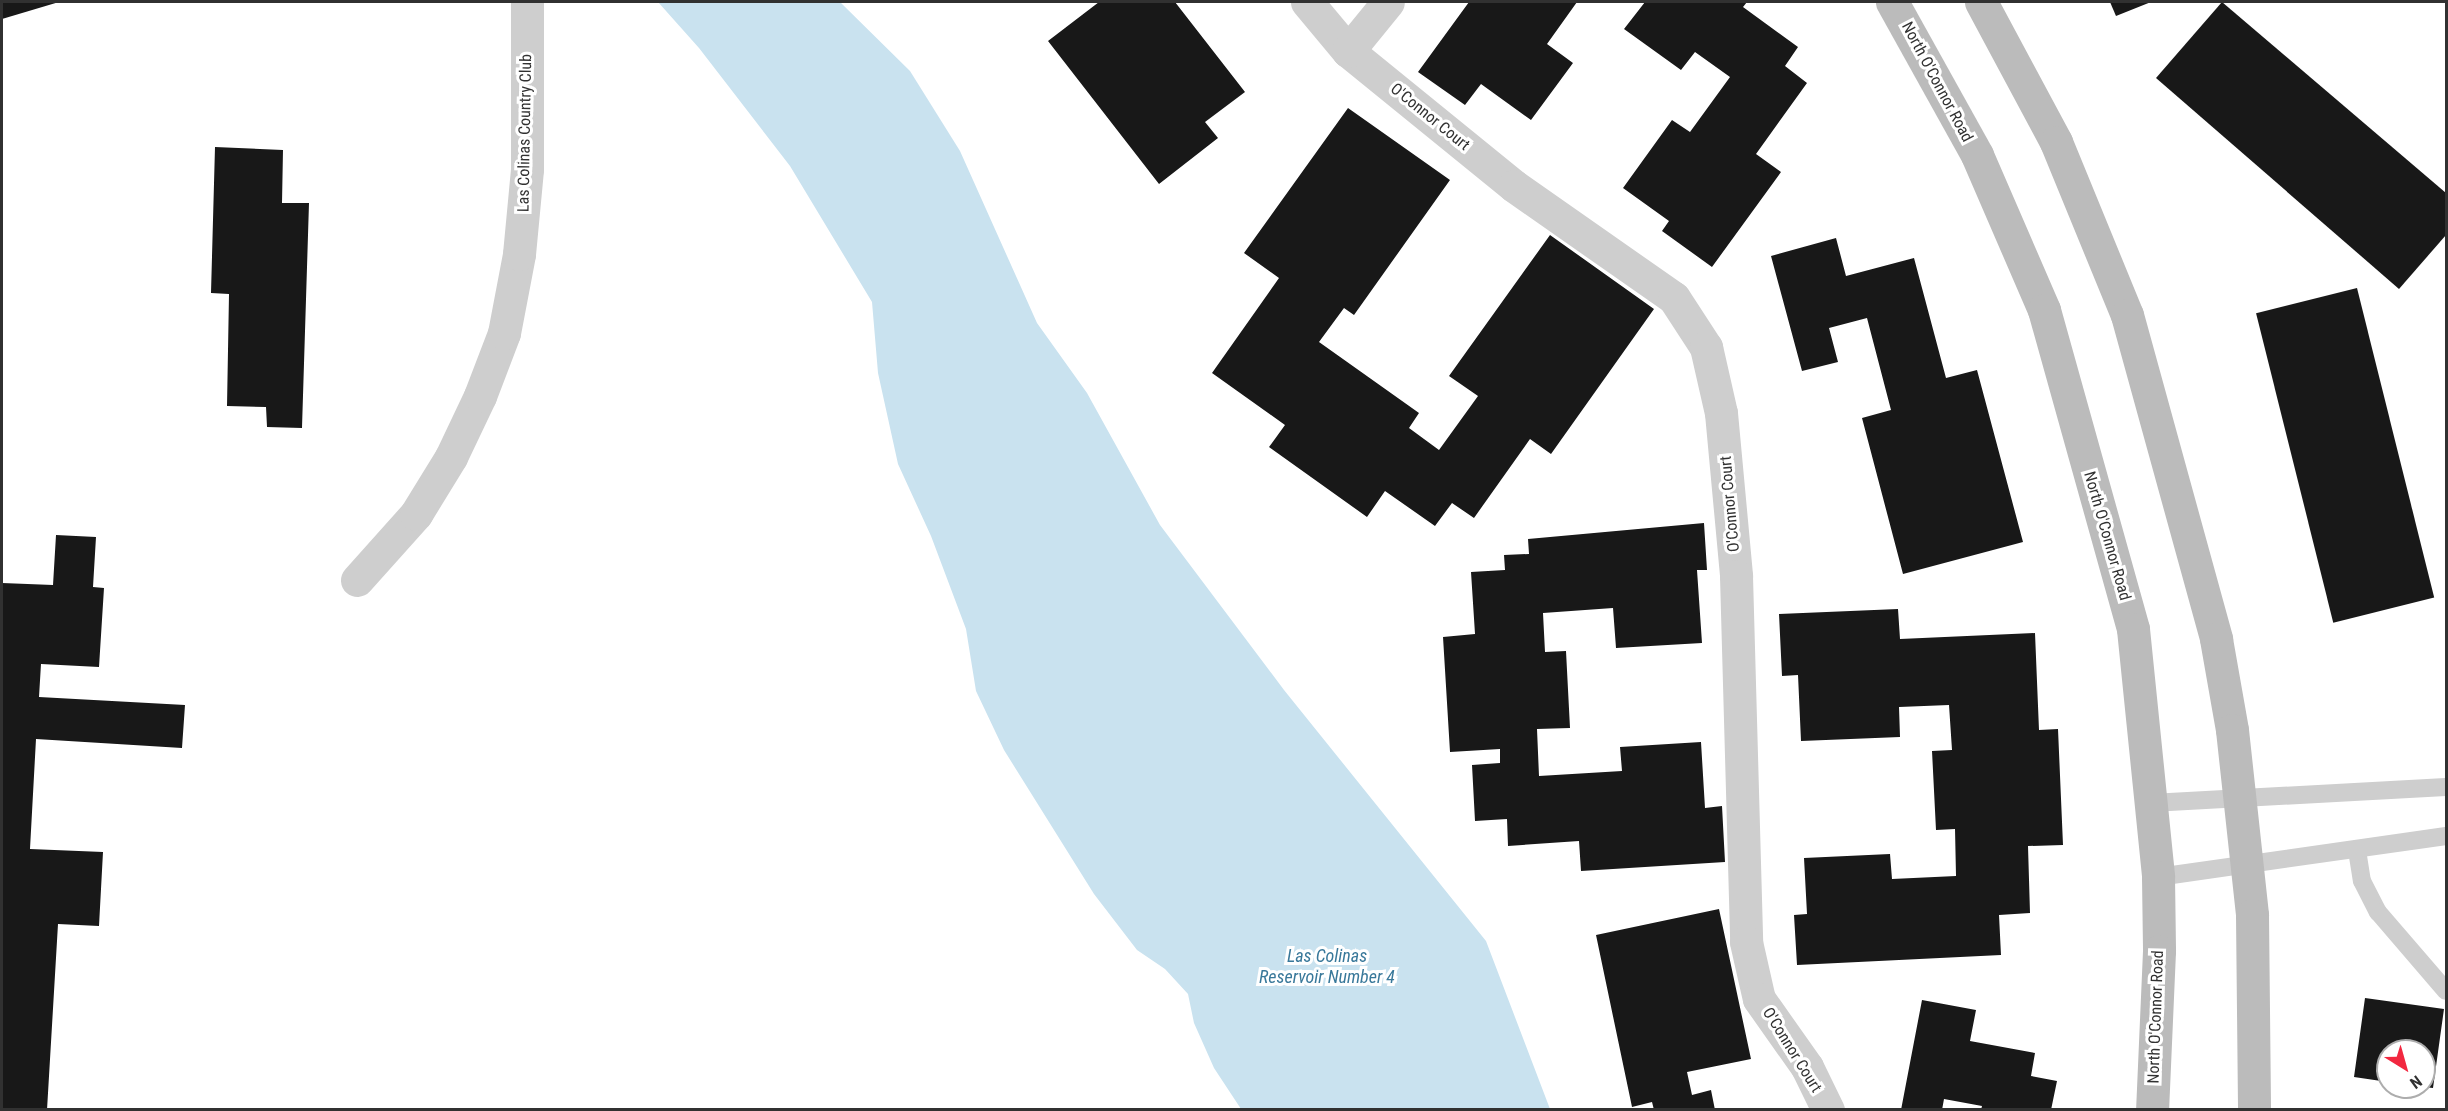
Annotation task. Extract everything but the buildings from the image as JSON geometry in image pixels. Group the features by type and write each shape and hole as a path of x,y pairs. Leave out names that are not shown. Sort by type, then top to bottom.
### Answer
{"main road":[{"name":"North O'Connor Road","path":"1892,2 1977,155 2044,310 2133,629 2158,877 2159,951 2152,1110"},
{"path":"1981,2 2056,142 2127,315 2216,639 2239,796 2252,915 2254,1110"}],"street":[{"name":"Las Colinas Country Club","path":"357,579 416,513 451,458 504,333 519,254 527,168 527,2"},
{"name":"O'Connor Court","path":"1307,2 1348,51 1514,186 1674,298 1706,347 1721,413 1736,576 1746,942 1759,999 1807,1067 1828,1110"},
{"path":"1348,51 1388,2"}],"lane":[{"path":"2151,804 2239,796 2446,787"},
{"path":"2158,877 2446,836"},
{"path":"2357,850 2362,881 2378,912 2446,991"}],"water":[{"name":"Las Colinas Reservoir Number 4","path":"658,2 840,2 910,71 960,151 1037,323 1087,393 1160,525 1284,690 1486,941 1550,1109 1241,1109 1214,1068 1194,1023 1188,994 1165,969 1137,950 1094,894 1004,750 976,691 966,629 931,536 898,464 878,373 872,302 790,166 699,48"}]}
